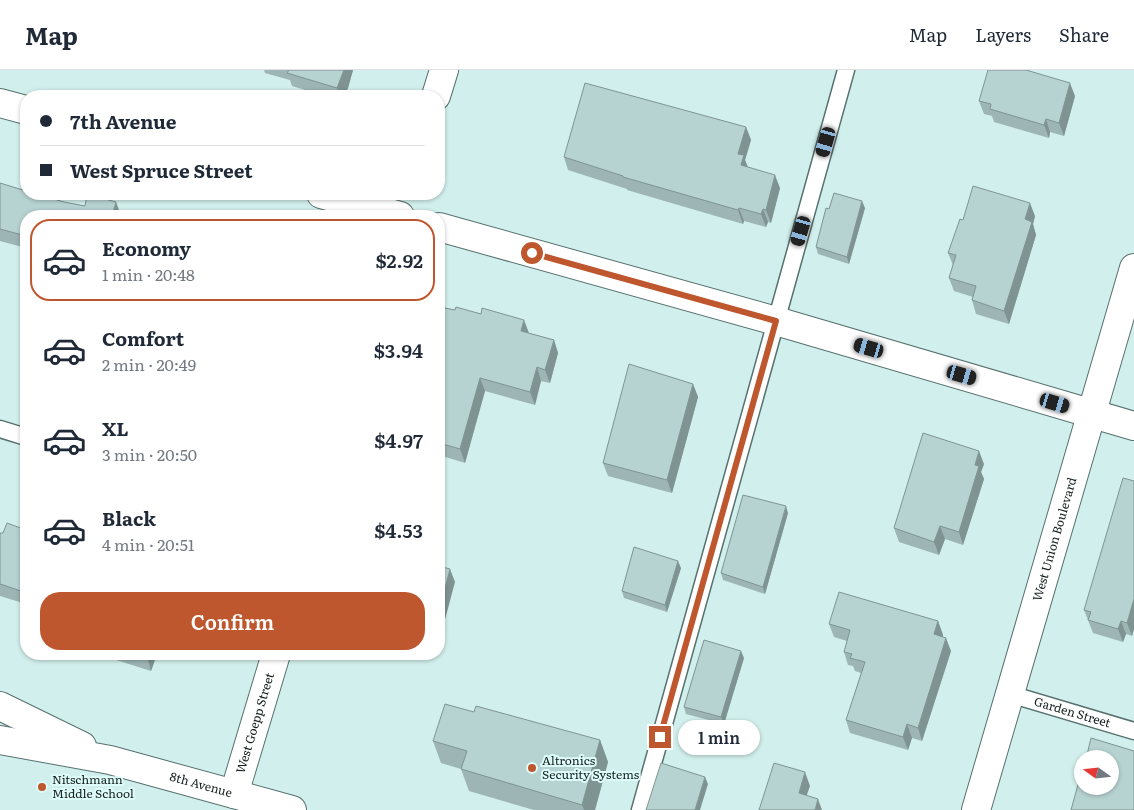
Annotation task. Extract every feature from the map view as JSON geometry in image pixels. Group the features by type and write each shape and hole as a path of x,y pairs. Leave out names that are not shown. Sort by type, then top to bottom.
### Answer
{"street":[{"path":"438,90 444,70"},
{"path":"0,103 20,108"},
{"path":"343,200 379,210"},
{"path":"445,229 776,321 1134,426"},
{"name":"West Union Boulevard","path":"976,810 1134,268"},
{"name":"West Goepp Street","path":"234,794 274,660"},
{"name":"8th Avenue","path":"0,706 110,760"},
{"name":"8th Avenue","path":"0,740 110,760 292,810"}],"lane":[{"path":"640,810 846,70"},
{"path":"0,429 20,435"},
{"name":"Garden Street","path":"1010,694 1134,731"}],"building":[{"path":"289,70 344,70 337,88 287,73"},
{"path":"988,70 1026,70 1070,83 1059,123 1046,119 1044,125 990,109 991,104 979,101"},
{"path":"585,83 746,127 738,154 744,155 741,165 775,175 766,210 763,209 761,214 739,208 738,210 623,177 564,157"},
{"path":"0,183 20,189 20,200 57,200 85,206 86,200 109,200 116,202 114,210 20,210 20,234 0,229"},
{"path":"973,186 1030,203 1025,219 1032,222 1004,311 972,300 976,286 949,278 956,255 948,253 960,219 963,220"},
{"path":"834,193 862,201 847,257 816,247 826,208 829,209"},
{"path":"456,307 481,314 482,308 524,320 521,331 554,340 545,370 537,367 530,392 480,378 460,449 445,445 445,308 455,310"},
{"path":"629,364 693,384 667,480 603,463"},
{"path":"923,433 979,451 975,465 979,466 959,532 940,526 934,542 894,528"},
{"path":"1123,478 1134,481 1134,599 1127,623 1121,621 1118,629 1088,620 1091,612 1084,610"},
{"path":"743,495 786,506 763,587 721,573"},
{"path":"7,523 20,528 20,591 0,584 0,533 3,533"},
{"path":"634,547 678,561 665,605 622,591"},
{"path":"445,568 450,569 445,588"},
{"path":"839,592 938,621 934,634 946,638 918,728 907,724 903,737 846,720 865,662 850,658 852,654 844,652 850,630 829,624"},
{"path":"704,640 741,651 721,717 684,707"},
{"name":"Altronics Security Systems","path":"445,704 474,712 476,706 600,740 582,805 461,769 467,751 433,741"},
{"path":"1091,738 1134,751 1134,810 1071,810 1075,795 1119,795 1119,750 1088,750"},
{"path":"661,763 705,777 695,810 646,810"},
{"path":"774,763 805,772 799,793 818,799 815,810 759,810"}],"place":[{"name":"Altronics Security Systems","path":"532,768"},
{"name":"Nitschmann Middle School","path":"42,787"}],"route":[{"path":"532,253 776,321 660,737"}]}
